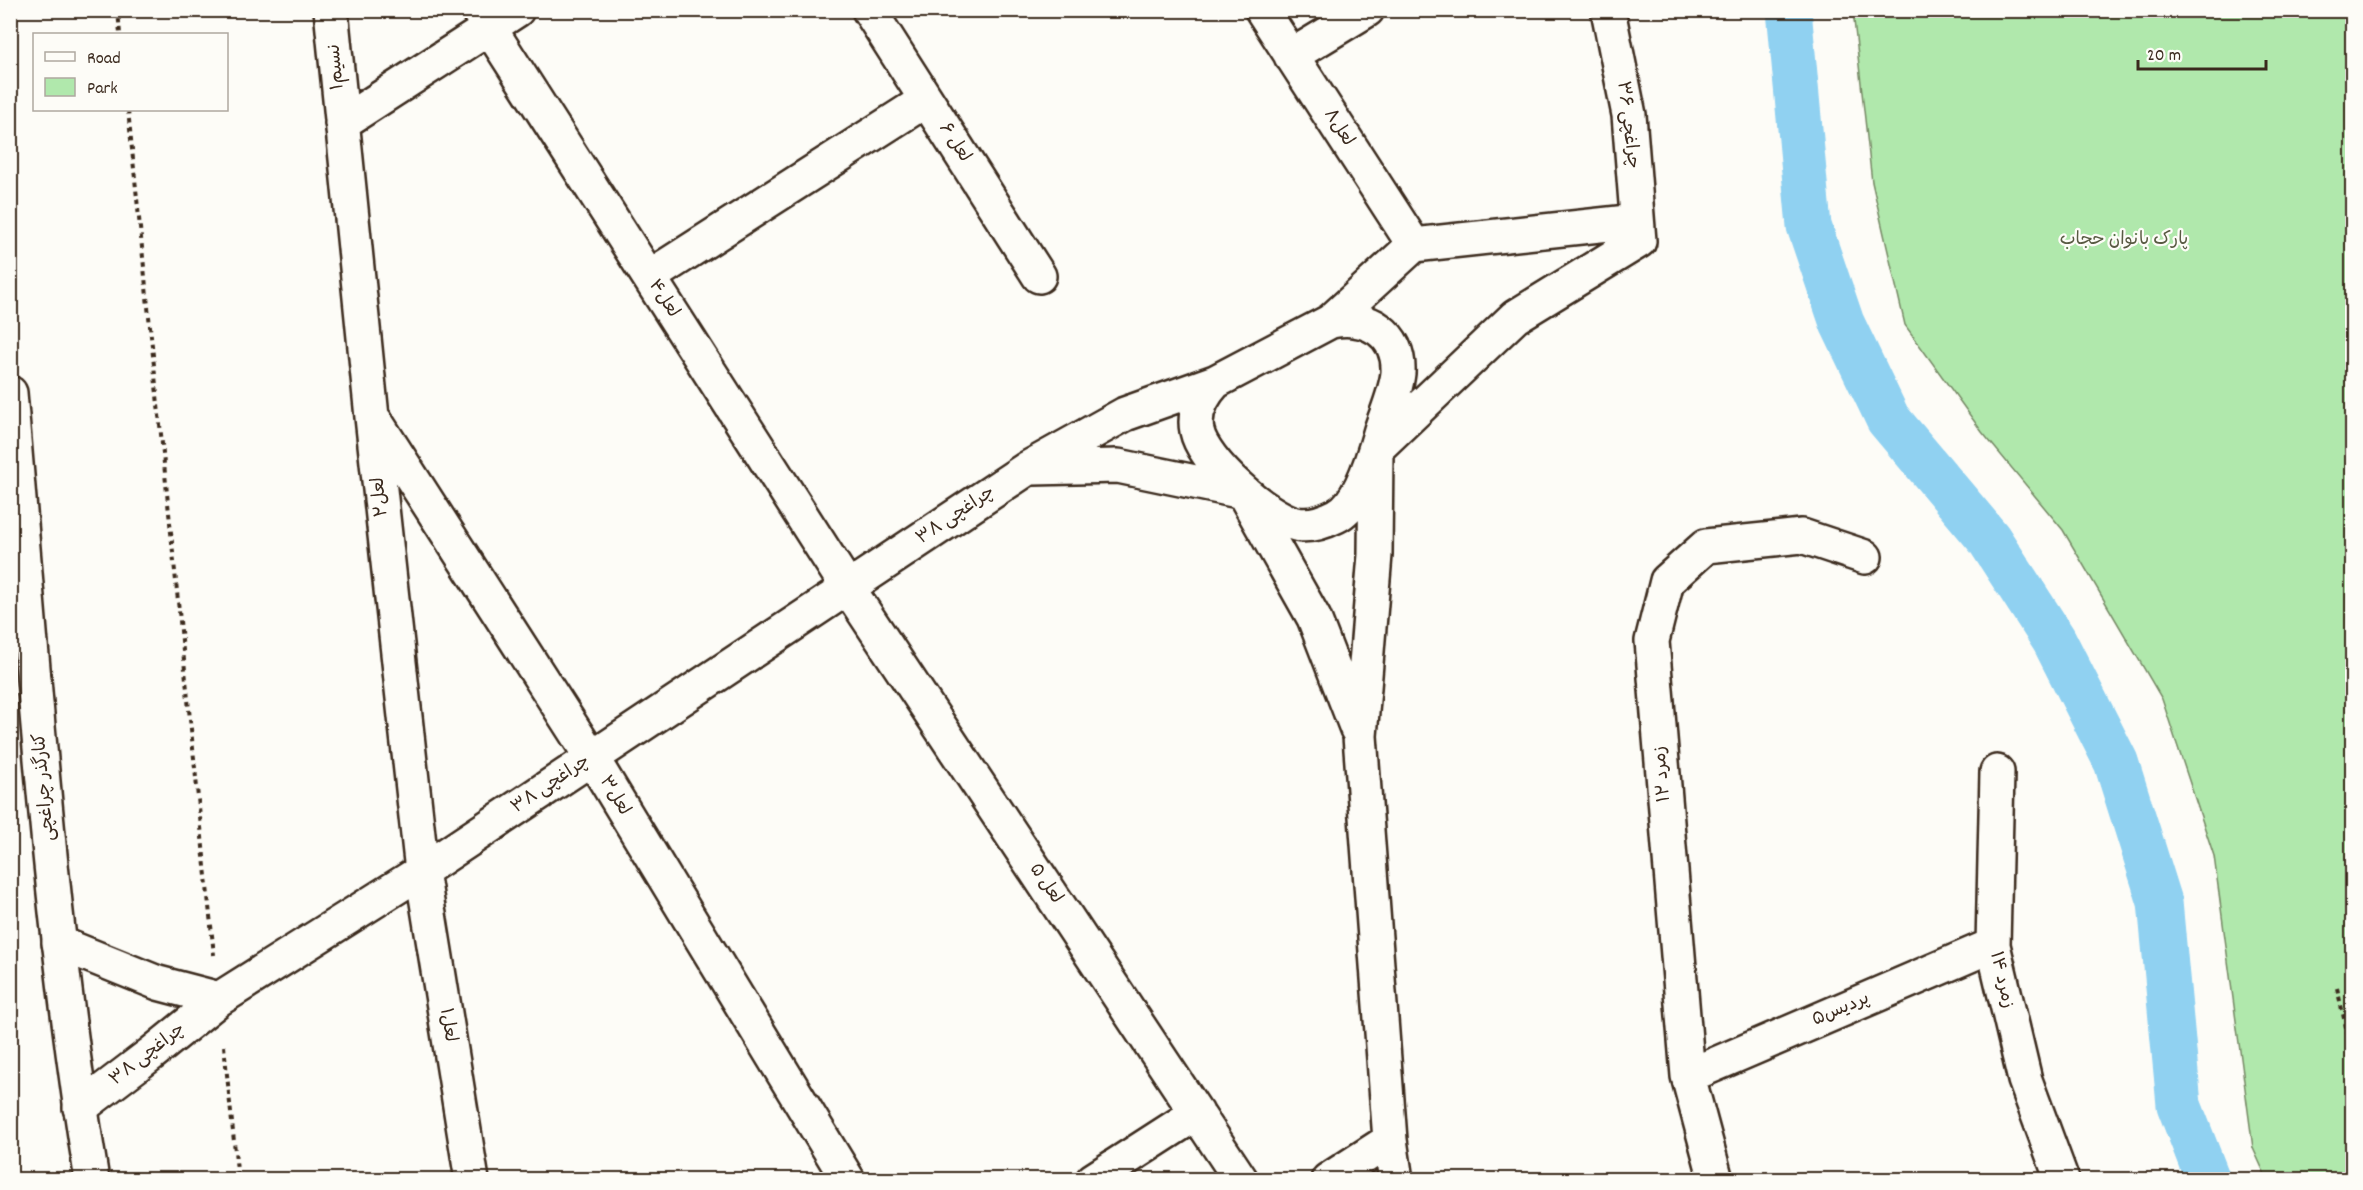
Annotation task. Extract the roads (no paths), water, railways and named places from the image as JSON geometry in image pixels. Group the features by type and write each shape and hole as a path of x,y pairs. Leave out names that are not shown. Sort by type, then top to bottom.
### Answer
{"street":[{"name":"نسیم۱","path":"332,10 342,123"},
{"path":"342,123 484,19 518,10"},
{"name":"لعل ۶","path":"869,10 1039,276"},
{"name":"لعل۸","path":"1262,10 1414,245"},
{"path":"1291,56 1366,10"},
{"name":"چراغچی ۳۶","path":"1608,10 1629,116 1638,231"},
{"name":"لعل۴","path":"484,19 848,588"},
{"path":"649,277 926,100"},
{"name":"لعل۲","path":"342,123 422,871"},
{"path":"1331,321 1346,318 1362,320 1376,328 1389,340 1396,356 1398,374 1376,449 1355,500 1339,514 1320,523 1299,525 1278,519 1243,492 1200,442 1196,430 1199,403 1215,382 1331,321 1414,245 1638,231"},
{"path":"1396,1179 1390,1140 1360,736 1375,555 1376,449 1515,317 1638,231"},
{"name":"چراغچی ۳۸","path":"80,1108 219,999 422,871 1028,468 1125,414 1215,382"},
{"name":"کنارگذر چراغچی","path":"10,393 59,943 80,1108 92,1179"},
{"name":"لعل۳","path":"372,417 592,758 848,1179"},
{"path":"1028,468 1118,466 1243,492 1314,618 1360,736"},
{"name":"زمرد ۱۲","path":"1716,1179 1688,1076 1652,641 1667,581 1706,546 1802,536 1865,557"},
{"name":"لعل ۵","path":"848,588 1241,1179"},
{"name":"زمرد ۱۴","path":"1997,772 1993,945 2025,1080 2062,1179"},
{"name":"لعل۱","path":"422,871 472,1179"},
{"path":"59,943 158,983 219,999"},
{"name":"پردیس۵","path":"1688,1076 1993,945"},
{"path":"1093,1179 1197,1113"},
{"path":"1328,1179 1390,1140"}],"waterway":[{"path":"1789,10 1809,226 1842,323 1888,419 1989,539 2054,640 2116,762 2160,902 2179,1105 2208,1180"}],"park label":[{"name":"پارک بانوان حجاب","path":"2124,240"}]}
